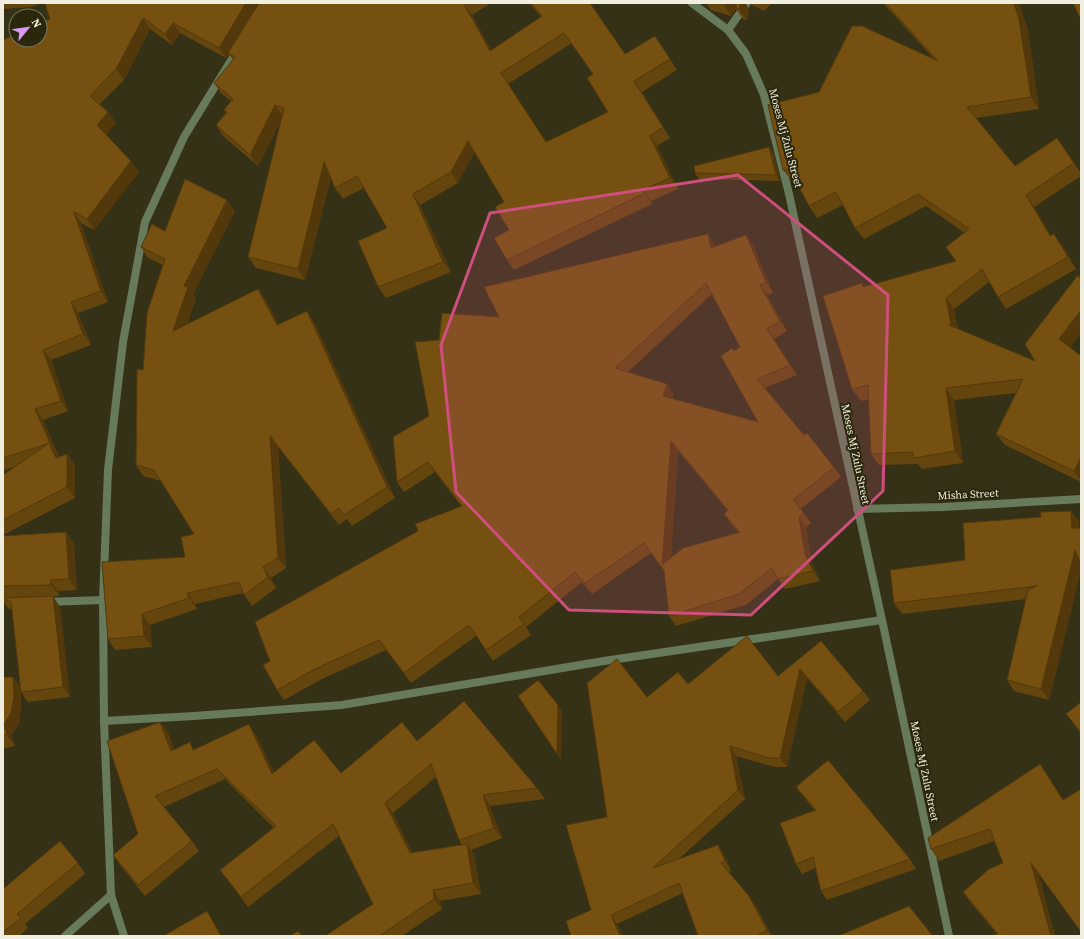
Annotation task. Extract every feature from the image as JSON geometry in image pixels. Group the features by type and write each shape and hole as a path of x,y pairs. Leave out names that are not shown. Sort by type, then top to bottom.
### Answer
{"street":[{"name":"Moses Mj Zulu Street","path":"692,3 728,30 746,54 764,95 789,194 949,936"},
{"path":"728,30 747,3"},
{"path":"124,936 111,895 104,721 103,600 108,470 123,342 145,222 184,138 241,43"},
{"name":"Misha Street","path":"857,509 943,507 1081,499"},
{"path":"34,602 103,600"},
{"path":"104,721 342,705 604,661 882,620"},
{"path":"65,936 111,895"}],"highlighted area":[{"path":"738,175 888,295 883,491 751,615 569,610 456,492 441,345 490,213"}],"building":[{"path":"246,3 219,48 173,23 165,34 143,18 116,69 90,96 108,112 97,125 131,161 87,219 74,212 101,291 71,302 83,334 43,350 61,401 35,409 50,443 3,458 3,40 8,38 8,48 48,48 48,20 50,19 48,8 46,8 45,4"},
{"path":"259,3 466,3 464,4 490,51 542,16 531,3 590,3 625,54 655,36 670,59 634,81 663,127 650,136 670,178 643,190 645,193 507,260 494,238 509,230 495,207 504,202 468,141 451,172 413,194 443,262 378,287 358,241 387,228 357,176 335,188 324,162 298,269 248,257 284,108 275,105 250,155 216,125 227,112 224,110 233,99 214,83 235,57 228,53","holes":["564,33 593,74 587,78 608,112 546,142 501,73"]},
{"path":"738,3 740,3 739,9 735,7"},
{"path":"885,3 1014,3 1019,19 1031,97 967,107 1015,166 1057,138 1074,163 1026,195 1050,236 1054,234 1068,257 998,297 982,269 946,298 951,324 949,325 1035,361 1025,344 1078,275 1081,280 1081,310 1059,339 1081,356 1081,457 1074,471 996,434 1023,379 946,388 955,451 914,458 913,452 871,454 868,385 852,389 823,296 862,283 863,287 956,261 946,247 969,229 918,194 855,228 836,192 809,206 790,170 783,170 768,105 819,92 852,26 862,26 938,61"},
{"path":"1073,3 1081,3 1081,20"},
{"path":"769,147 776,175 695,173 694,166"},
{"path":"185,179 227,200 184,286 188,287 173,331 258,289 277,325 307,311 387,487 344,515 339,508 331,514 270,436 278,558 263,567 268,577 244,595 239,582 187,593 189,598 142,614 144,636 108,639 102,562 185,557 181,537 194,534 154,470 136,465 137,369 143,370 147,313 165,259 141,247 152,224 165,231"},
{"path":"708,234 711,248 746,235 766,282 760,285 780,321 767,329 790,365 757,379 804,435 807,433 834,467 793,500 804,513 799,517 805,554 813,571 778,579 772,568 739,594 669,616 664,570 644,543 585,583 575,572 519,617 524,624 486,650 469,625 404,673 379,640 315,669 277,690 263,665 270,661 255,622 418,531 415,524 462,506 428,462 397,482 393,437 429,416 415,342 439,340 442,313 499,317 484,287","holes":["706,283 740,347 734,351 732,348 721,356 758,422 663,396 667,384 615,368","671,441 728,510 724,514 740,532 683,548 662,565"]},
{"path":"49,443 56,458 67,454 67,487 3,520 3,475"},
{"path":"1071,511 1072,528 1081,528 1081,564 1075,550 1041,689 1007,680 1028,590 1037,586 894,603 890,570 965,560 963,523 1041,517 1040,512"},
{"path":"66,532 69,579 50,580 51,585 3,586 3,536"},
{"path":"53,596 63,687 21,692 11,602 3,598"},
{"path":"747,636 778,676 821,641 863,691 838,712 800,669 780,758 769,758 730,746 738,790 653,868 718,845 725,861 721,863 749,896 767,930 757,936 698,936 679,883 611,915 620,936 571,936 566,921 591,910 566,825 607,817 587,683 617,659 647,697 678,672 688,684"},
{"path":"3,677 13,677 14,697 11,713 4,724 7,735 3,736"},
{"path":"538,680 558,705 557,754 518,696"},
{"path":"464,701 537,788 483,795 494,828 459,840 431,764 385,803 410,853 467,844 473,883 433,890 434,899 379,936 325,936 373,904 333,824 241,897 220,870 276,826 217,769 155,796 192,841 138,885 113,855 138,834 107,741 160,722 171,751 190,742 193,750 249,724 272,774 314,740 341,773 402,722 417,741"},
{"path":"1081,702 1081,732 1066,714"},
{"path":"828,760 910,859 821,891 813,857 796,864 780,823 816,810 796,787"},
{"path":"1040,764 1063,800 1081,789 1081,932 1031,863 1051,936 990,936 998,934 963,892 989,869 1003,863 990,829 931,849 928,838"},
{"path":"60,841 78,863 17,914 21,918 3,932 3,889"},
{"path":"909,906 932,935 838,936"},
{"path":"207,911 221,936 163,936"},
{"path":"298,931 302,936 290,936"}]}
